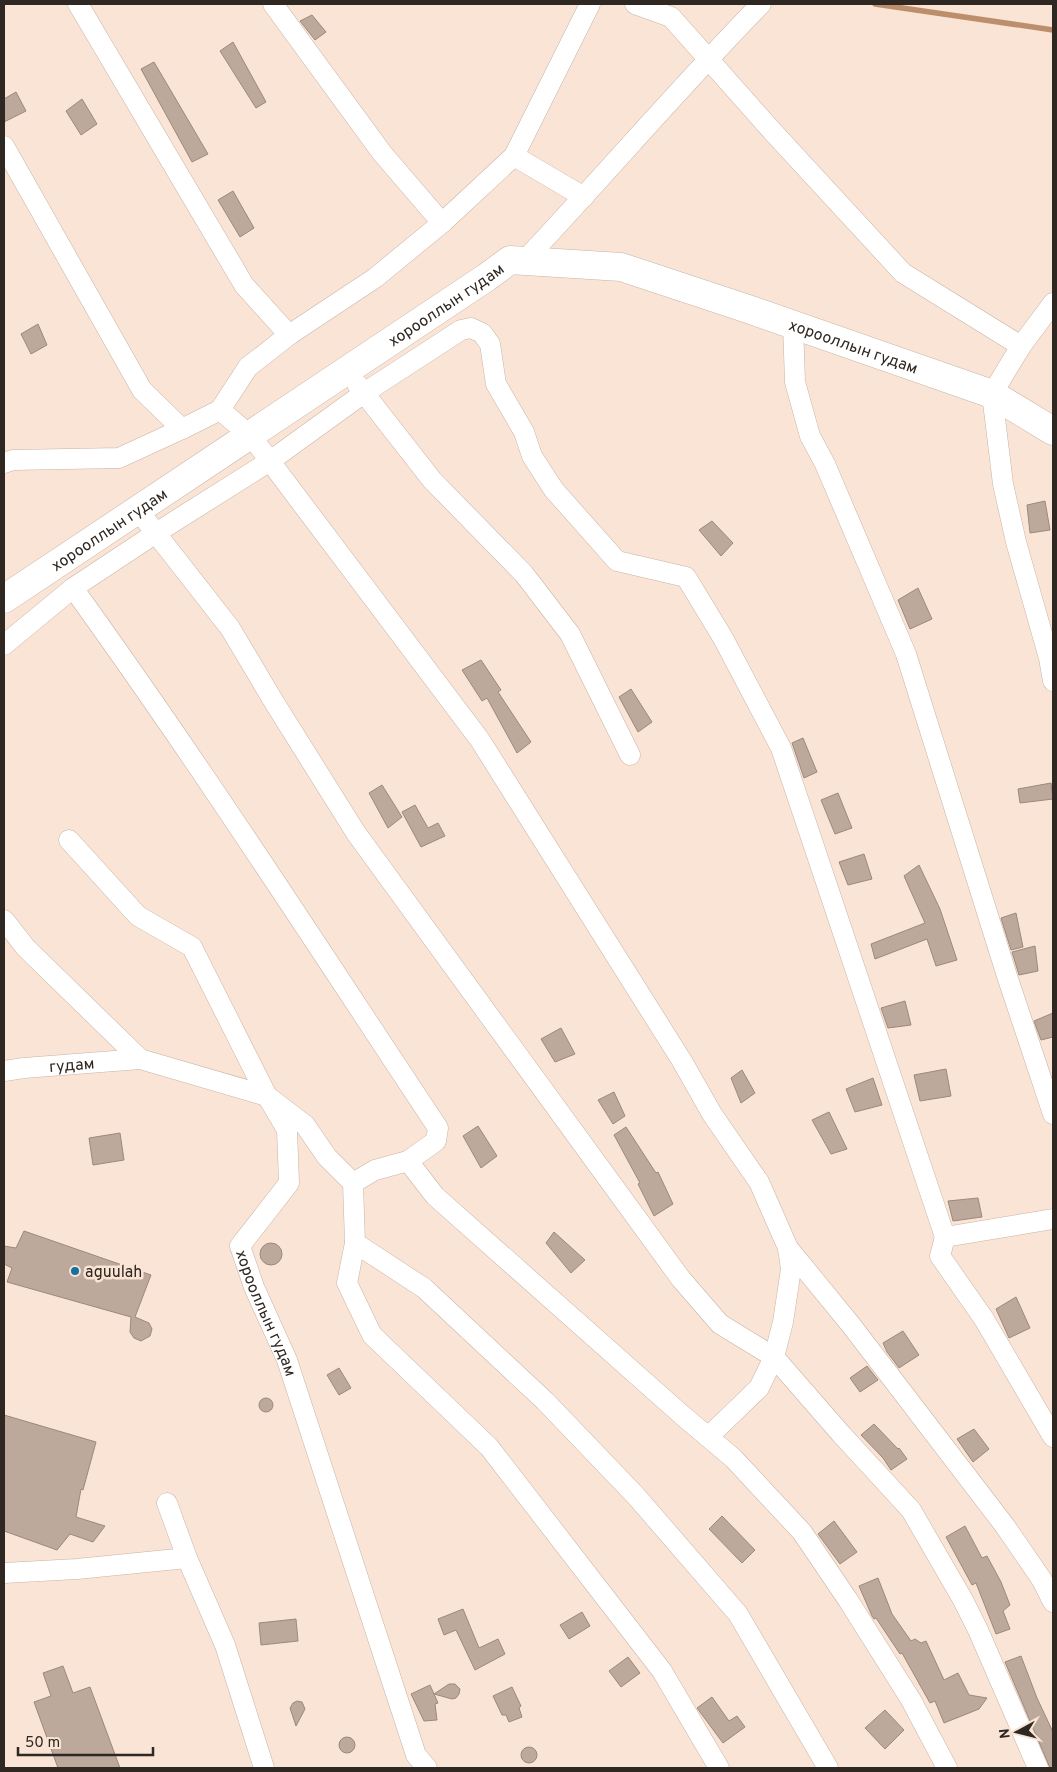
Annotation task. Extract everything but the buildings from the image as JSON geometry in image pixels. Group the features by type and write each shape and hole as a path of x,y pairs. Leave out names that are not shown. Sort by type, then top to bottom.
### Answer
{"main road":[{"name":"хорооллын гудам","path":"4,599 137,509 251,436 510,260 621,267 992,394 1053,431"}],"street":[{"path":"78,4 244,285 289,335"},
{"path":"273,4 382,153 442,223"},
{"path":"7,456 119,458 220,410 248,367 289,335 375,278 442,223 514,156 590,4"},
{"path":"635,4 671,17 772,132 904,273 1021,346"},
{"path":"524,261 708,58 761,4"},
{"path":"4,146 142,390 182,429"},
{"path":"514,156 584,197"},
{"path":"1053,303 1021,346 992,394 1003,484 1016,542 1049,658 1053,681"},
{"path":"792,324 796,382 810,436 825,464 906,654 1004,966 1053,1114"},
{"path":"4,644 73,588 270,461 364,393 461,330 470,328 482,333 490,344 496,384 524,432 532,456 554,490 617,561 686,577 723,638 781,748 945,1238 940,1256 984,1319 1053,1437"},
{"path":"347,370 432,480 524,574 570,634 630,755"},
{"path":"220,410 251,436 480,740 682,1061 712,1114 759,1182 788,1248 791,1269 783,1322 774,1357 759,1388 708,1436"},
{"path":"137,509 230,628 356,833 681,1279 720,1324 774,1357 911,1510 963,1600 978,1630 1038,1768"},
{"path":"73,588 123,657 252,845 438,1128 436,1141 408,1161 376,1170 353,1183"},
{"name":"хорооллын гудам","path":"69,840 138,916 192,948 267,1096 287,1130 289,1183 240,1246 254,1287 287,1360 416,1755 427,1768"},
{"path":"4,920 26,948 140,1059 267,1096 304,1125 327,1158 353,1183 355,1243 347,1283 372,1335 489,1447 662,1671 719,1768"},
{"name":"гудам","path":"4,1071 140,1059"},
{"path":"408,1161 435,1196 733,1458 802,1532 848,1600 911,1700 947,1768"},
{"path":"945,1238 1053,1219"},
{"path":"355,1243 424,1288 545,1401 636,1496 738,1614 828,1768"},
{"path":"788,1248 852,1325 1005,1526 1042,1580 1053,1602"},
{"path":"167,1503 187,1558 225,1645 264,1768"},
{"path":"4,1574 187,1558"}],"waterway":[{"path":"875,4 1053,30"}],"place":[{"name":"aguulah","path":"75,1271"}]}
